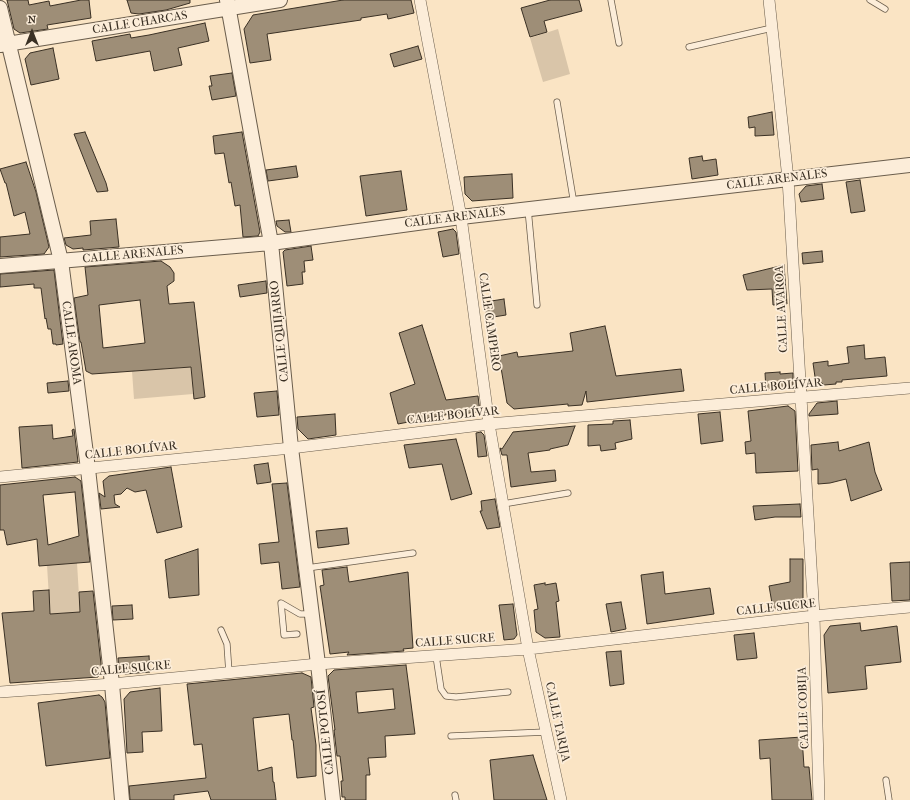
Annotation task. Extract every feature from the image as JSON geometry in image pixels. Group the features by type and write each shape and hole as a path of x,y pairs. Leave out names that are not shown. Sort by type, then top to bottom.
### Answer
{"street":[{"name":"CALLE CHARCAS","path":"4,44 228,4 280,0"},
{"name":"CALLE CAMPERO","path":"420,0 461,217 490,424 528,649"},
{"name":"CALLE AVAROA","path":"769,0 788,179 814,616"},
{"name":"CALLE QUIJARRO","path":"228,4 271,243 291,448 318,664"},
{"name":"CALLE AROMA","path":"0,8 4,44 61,261 88,469 112,684 122,800"},
{"name":"CALLE ARENALES","path":"0,266 271,243 461,217 910,165"},
{"name":"CALLE BOLÍVAR","path":"0,477 291,448 490,424 910,388"},
{"name":"CALLE SUCRE","path":"0,692 112,684 318,664 528,649 814,616 910,608"},
{"name":"CALLE COBIJA","path":"814,616 819,800"},
{"name":"CALLE TARIJA","path":"528,649 561,800"},
{"name":"CALLE POTOSÍ","path":"318,664 333,800"}],"lane":[{"path":"612,0 619,43"},
{"path":"870,0 884,9"},
{"path":"689,47 772,28"},
{"path":"557,102 574,204"},
{"path":"528,209 537,305"},
{"path":"503,504 568,493"},
{"path":"306,568 413,553"},
{"path":"297,634 284,635 281,603 300,614 312,614"},
{"path":"221,630 227,644 229,673"},
{"path":"436,656 441,689 446,696 456,697 508,692"},
{"path":"451,736 546,732"},
{"path":"886,780 889,800"}],"shaded area":[{"path":"558,29 570,74 543,82 530,38"},
{"path":"191,367 193,394 134,399 132,371"},
{"path":"77,563 80,612 50,614 47,565"}],"building":[{"path":"7,0 28,0 29,5 49,1 50,6 81,0 89,0 91,18 47,25 48,29 20,33 14,29"},
{"path":"127,0 190,0 190,3 166,10 139,14 131,13"},
{"path":"343,0 411,0 414,13 388,19 387,14 361,18 361,20 267,34 271,60 250,63 244,29 253,15"},
{"path":"550,0 579,0 582,11 544,21 547,32 530,37 521,8"},
{"path":"205,23 209,41 178,48 182,65 154,71 150,51 96,61 92,41 130,34 131,38"},
{"path":"418,46 422,59 394,67 390,54"},
{"path":"53,48 59,79 31,85 25,59 30,53"},
{"path":"232,73 236,96 212,100 209,86 212,86 210,76"},
{"path":"772,112 774,135 755,136 755,127 749,128 748,117"},
{"path":"85,132 108,191 97,192 74,134"},
{"path":"242,132 260,232 258,236 243,237 240,205 235,206 231,182 229,183 224,153 215,154 213,136"},
{"path":"702,156 703,161 716,159 718,175 692,179 689,158"},
{"path":"26,162 36,192 49,247 44,254 0,257 0,237 30,234 25,212 14,216 6,183 0,169"},
{"path":"296,166 298,177 268,181 266,170"},
{"path":"401,171 407,210 366,216 360,176"},
{"path":"512,174 513,198 472,201 465,194 464,177"},
{"path":"860,180 865,211 851,213 846,182"},
{"path":"822,184 824,199 801,202 799,194 806,186"},
{"path":"116,219 119,247 83,250 83,248 73,249 66,245 64,238 91,235 90,221"},
{"path":"289,220 291,232 285,232 277,226 276,221"},
{"path":"453,229 456,232 459,254 443,257 438,232"},
{"path":"311,246 313,260 304,261 305,272 302,272 303,284 287,286 283,252 285,250"},
{"path":"822,251 823,262 803,264 802,253"},
{"path":"161,261 170,267 174,273 174,281 167,286 169,304 194,302 205,397 194,399 191,367 92,374 86,371 80,342 74,298 88,295 85,267","holes":["140,300 145,343 103,348 99,305"]},
{"path":"784,265 787,304 773,305 772,289 747,290 743,275"},
{"path":"54,270 63,344 56,345 53,344 51,329 48,329 46,318 45,319 41,288 34,288 34,284 0,287 0,274"},
{"path":"266,281 267,293 240,297 238,285"},
{"path":"504,299 506,315 487,318 485,302"},
{"path":"422,325 446,400 478,396 480,412 460,414 460,412 398,424 390,393 415,384 399,333"},
{"path":"605,326 616,376 681,369 684,391 587,402 586,391 582,405 568,406 568,404 514,409 507,403 499,356 517,352 518,357 573,351 570,333"},
{"path":"864,345 865,359 885,357 887,376 842,380 842,382 836,382 836,384 824,385 815,377 813,363 828,361 828,366 849,363 847,347"},
{"path":"780,372 780,374 793,373 793,386 790,388 766,390 765,373"},
{"path":"68,381 69,391 48,393 47,383"},
{"path":"277,391 279,415 257,417 254,393"},
{"path":"837,401 838,414 809,416 817,403"},
{"path":"788,406 795,411 798,471 756,473 755,453 746,454 745,442 751,441 748,411"},
{"path":"720,412 723,441 701,444 698,414"},
{"path":"335,414 336,435 308,439 298,429 297,417"},
{"path":"630,420 632,439 615,443 616,449 601,451 600,445 588,446 588,425 613,424 613,421"},
{"path":"52,425 53,439 73,436 72,430 74,429 78,462 22,468 19,427"},
{"path":"575,426 568,445 550,450 528,453 531,472 555,470 556,481 511,487 507,455 502,455 500,448 502,449 513,432"},
{"path":"481,432 484,435 487,456 478,457 476,433"},
{"path":"456,439 472,494 451,500 442,464 409,468 404,445"},
{"path":"838,442 839,451 869,442 875,472 882,490 851,501 846,479 818,484 818,469 812,470 811,445"},
{"path":"268,463 271,482 257,484 254,465"},
{"path":"171,467 182,527 157,533 146,490 135,492 127,488 121,494 114,495 115,504 120,507 101,509 99,493 105,497 103,481 109,476"},
{"path":"75,477 81,481 90,562 39,566 37,539 7,545 4,530 0,530 0,485","holes":["75,492 79,536 48,545 43,495"]},
{"path":"287,483 300,587 282,589 279,562 261,564 259,544 279,542 272,484"},
{"path":"495,499 500,527 487,529 480,511 482,511 481,501"},
{"path":"800,504 801,517 775,517 755,520 753,506"},
{"path":"347,528 349,544 318,548 316,531"},
{"path":"198,549 199,595 169,598 165,560"},
{"path":"790,559 803,559 803,598 796,608 773,609 769,586 790,582"},
{"path":"910,562 910,600 892,601 890,563"},
{"path":"347,567 349,582 408,572 413,648 403,649 404,651 347,655 349,652 330,654 320,586 324,585 322,570"},
{"path":"663,572 665,594 710,588 714,614 647,624 641,575"},
{"path":"545,583 545,585 556,583 559,601 556,602 560,637 545,638 536,632 534,610 538,609 534,585"},
{"path":"49,590 50,614 80,612 79,592 93,591 102,673 98,677 10,683 2,613 34,611 33,591"},
{"path":"621,602 626,629 611,632 606,604"},
{"path":"513,604 517,635 514,639 504,640 499,605"},
{"path":"132,605 133,619 113,620 112,606"},
{"path":"860,623 861,631 897,626 901,662 865,666 867,689 828,693 824,635 830,626"},
{"path":"754,633 757,658 737,660 734,635"},
{"path":"621,651 624,684 610,686 606,652"},
{"path":"149,656 150,672 125,674 119,669 118,658"},
{"path":"406,665 415,734 385,736 386,757 368,758 370,775 366,775 366,800 345,800 345,797 342,797 341,781 343,781 340,756 337,756 328,676 334,670","holes":["393,689 395,709 358,713 356,692"]},
{"path":"302,673 311,677 314,707 311,708 316,745 316,776 297,778 289,714 253,718 258,771 272,767 276,800 211,800 208,791 174,795 174,800 130,800 129,786 206,778 202,744 194,745 187,684"},
{"path":"160,688 162,731 142,732 143,752 127,753 124,699 130,692"},
{"path":"99,695 105,702 110,758 46,766 38,703"},
{"path":"802,737 804,767 809,767 812,800 772,800 770,758 760,759 759,740"},
{"path":"533,755 547,800 494,800 490,760"}]}
